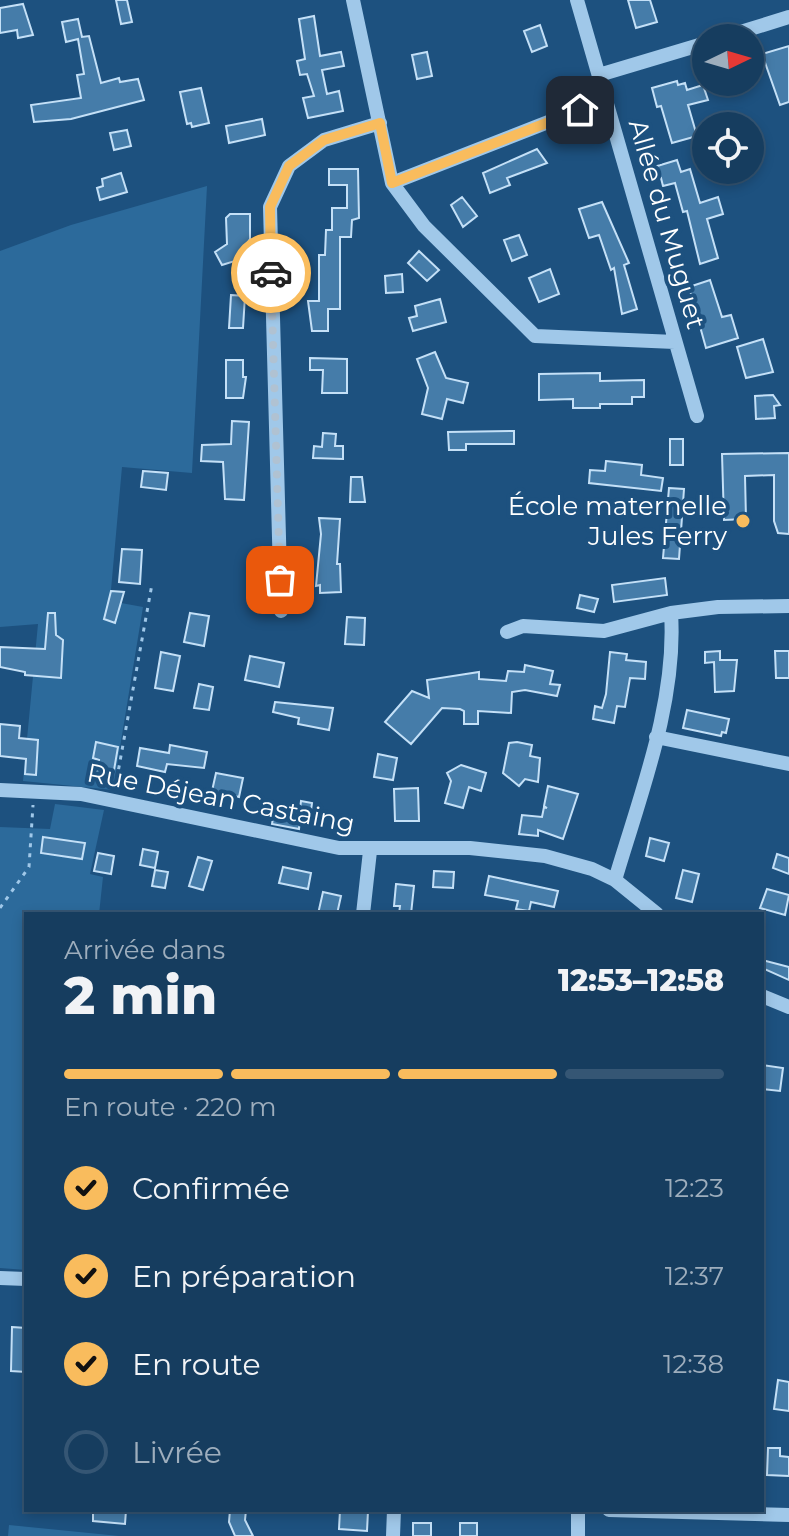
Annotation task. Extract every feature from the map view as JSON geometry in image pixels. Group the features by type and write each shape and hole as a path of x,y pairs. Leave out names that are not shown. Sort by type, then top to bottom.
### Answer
{"street":[{"path":"353,0 392,183 424,226 535,336 675,342"},
{"name":"Allée du Muguet","path":"577,0 697,416"},
{"path":"764,25 789,17"},
{"path":"599,75 692,47"},
{"path":"392,183 607,99"},
{"path":"281,611 270,207 289,166 324,140 380,123"},
{"path":"507,632 523,626 604,631 671,613 718,607 789,606"},
{"path":"615,880 656,737 674,651 671,613"},
{"path":"656,737 789,764"},
{"name":"Rue Déjean Castaing","path":"0,790 35,791 112,801 287,839 370,851 470,848 545,856 592,869 615,880 655,912"},
{"path":"363,912 370,851"},
{"path":"764,997 789,1007"},
{"path":"0,1278 24,1279"},
{"path":"393,1536 394,1512"},
{"path":"578,1512 578,1536"},
{"path":"681,1512 789,1515"}],"path":[{"path":"112,801 152,584"},
{"path":"0,908 29,867 35,791"}],"shaded area":[{"path":"207,186 192,473 122,467 110,601 143,607 113,790 23,781 38,624 0,627 0,251 71,225"},
{"path":"55,804 104,810 90,874 103,877 99,912 24,912 24,1270 0,1268 0,827 50,829"},
{"path":"9,1525 119,1536 8,1536"}],"building":[{"path":"116,0 127,0 132,22 121,24"},
{"path":"628,0 650,0 657,22 636,28"},
{"path":"23,4 33,35 18,38 17,30 0,33 0,8"},
{"path":"314,16 320,56 341,52 344,66 322,70 327,94 339,91 343,111 308,118 303,98 314,96 307,74 300,75 297,61 305,59 299,19"},
{"path":"78,19 82,37 89,36 101,83 119,78 120,82 138,79 144,100 71,119 34,122 31,105 81,98 77,75 84,74 78,39 66,42 62,22"},
{"path":"540,25 547,46 532,52 524,31"},
{"path":"789,46 789,102 780,105 764,53"},
{"path":"427,52 432,76 417,79 412,55"},
{"path":"677,81 678,85 685,83 687,90 692,88 692,96 707,96 708,100 688,105 692,137 672,143 652,88"},
{"path":"201,88 209,123 192,127 191,123 187,124 180,92"},
{"path":"262,119 265,135 229,143 226,126"},
{"path":"127,130 131,146 114,150 110,133"},
{"path":"537,149 547,163 507,178 510,185 490,193 483,173"},
{"path":"677,160 681,172 690,169 700,203 718,197 723,214 707,219 718,258 700,264 687,211 683,212 675,183 663,186 661,178 657,179 654,167"},
{"path":"329,169 358,169 359,218 352,220 351,237 340,237 340,309 328,309 328,331 312,331 308,301 319,301 319,255 325,255 326,230 332,230 332,208 347,208 347,185 329,185"},
{"path":"121,173 127,192 100,200 97,188 103,186 102,179"},
{"path":"462,197 477,216 463,227 451,205"},
{"path":"602,202 629,263 624,265 637,309 622,314 614,268 611,270 599,235 589,238 579,209"},
{"path":"230,214 250,214 250,239 235,261 222,265 215,252 227,244 226,218"},
{"path":"519,235 527,255 512,261 504,240"},
{"path":"419,251 439,270 427,281 408,263"},
{"path":"550,269 559,294 539,302 529,278"},
{"path":"402,274 403,292 386,293 385,276"},
{"path":"710,280 722,317 731,315 738,338 706,348 689,287"},
{"path":"231,295 245,296 243,328 229,328"},
{"path":"440,299 446,322 413,331 409,318 417,316 415,306"},
{"path":"763,339 773,372 746,378 737,347"},
{"path":"435,352 446,378 468,383 463,403 447,399 442,419 422,414 428,388 417,359"},
{"path":"310,358 347,359 347,393 322,393 323,370 310,370"},
{"path":"226,360 243,360 243,377 246,377 243,398 226,398"},
{"path":"600,373 600,381 644,380 644,397 632,397 632,404 600,404 600,408 573,408 573,399 539,400 539,374"},
{"path":"773,395 780,405 774,406 775,418 756,419 755,396"},
{"path":"232,421 249,422 244,500 225,499 223,462 201,461 202,445 231,444"},
{"path":"514,431 514,444 466,444 466,450 449,450 448,432"},
{"path":"323,433 336,434 335,446 343,446 343,459 313,458 314,446 322,447"},
{"path":"670,439 683,439 683,465 670,465"},
{"path":"789,453 789,534 778,533 774,521 774,475 745,476 746,519 724,520 722,454"},
{"path":"606,461 642,465 641,475 663,478 661,491 589,483 590,470 605,471"},
{"path":"143,471 168,473 166,490 141,487"},
{"path":"351,477 362,477 365,502 350,502"},
{"path":"669,488 684,489 679,559 663,558"},
{"path":"319,518 340,519 337,564 340,564 341,592 320,593 320,585 316,586 321,534"},
{"path":"122,549 142,550 140,584 119,582"},
{"path":"665,578 667,595 614,602 612,585"},
{"path":"111,591 124,592 115,623 104,619"},
{"path":"580,595 598,599 594,612 577,608"},
{"path":"48,613 55,613 56,635 63,640 61,678 25,675 25,672 0,667 0,647 45,649"},
{"path":"190,613 209,616 204,646 184,642"},
{"path":"347,617 365,618 364,645 345,644"},
{"path":"720,651 720,660 737,660 734,691 715,692 714,662 705,663 705,652"},
{"path":"775,651 789,651 789,678 776,678"},
{"path":"161,652 180,656 173,691 155,688"},
{"path":"610,652 627,654 626,660 646,662 645,679 630,678 625,707 617,706 614,723 593,719 595,706 602,708 606,694"},
{"path":"250,656 284,663 279,687 245,680"},
{"path":"525,665 553,671 550,684 560,685 557,696 525,690 512,692 511,713 478,711 478,724 464,724 464,711 460,709 442,708 411,744 385,722 412,691 429,698 427,680 479,672 479,679 506,681 508,671 524,672"},
{"path":"199,684 213,687 209,710 194,708"},
{"path":"275,702 333,708 329,730 298,724 299,718 273,712"},
{"path":"687,710 729,719 726,733 722,732 721,736 683,728"},
{"path":"0,724 20,726 19,738 38,740 36,775 25,774 26,759 0,756"},
{"path":"96,742 118,747 113,776 96,773 99,760 93,758"},
{"path":"509,743 532,745 530,756 540,758 538,782 525,779 519,786 503,773"},
{"path":"170,745 207,752 204,768 167,764 165,772 137,766 140,748 169,753"},
{"path":"378,754 397,758 393,780 374,777"},
{"path":"461,765 486,773 481,791 469,787 463,808 445,803 451,781 447,773"},
{"path":"216,773 243,778 239,797 212,791"},
{"path":"548,786 578,794 563,839 538,830 538,836 519,834 522,815 542,817 544,807 547,808 544,806"},
{"path":"418,788 419,821 395,821 394,789"},
{"path":"301,801 312,803 311,811 327,814 325,823 300,820 299,829 272,824 274,812 279,813 280,806 300,809"},
{"path":"43,837 85,843 82,859 41,853"},
{"path":"650,838 669,843 664,861 646,856"},
{"path":"143,849 158,852 155,868 140,865"},
{"path":"98,853 114,856 111,874 94,871"},
{"path":"777,854 789,858 789,874 773,868"},
{"path":"198,857 212,861 203,890 189,886"},
{"path":"283,867 311,873 308,889 279,883"},
{"path":"155,870 168,872 165,888 152,886"},
{"path":"683,870 699,874 692,902 676,898"},
{"path":"434,871 454,872 453,888 433,887"},
{"path":"489,876 558,891 554,907 531,902 529,911 516,909 518,901 485,895"},
{"path":"396,884 414,886 411,912 399,912 400,906 394,906"},
{"path":"767,889 789,895 785,915 760,908"},
{"path":"323,892 341,896 337,912 318,912"},
{"path":"764,961 789,967 789,980 764,969"},
{"path":"764,1065 783,1068 780,1091 764,1089"},
{"path":"12,1327 24,1328 24,1372 11,1371"},
{"path":"778,1380 789,1382 789,1411 774,1409"},
{"path":"768,1448 780,1448 780,1456 789,1457 789,1476 767,1475"},
{"path":"93,1512 126,1512 125,1524 93,1521"},
{"path":"230,1512 246,1512 245,1520 253,1536 235,1536 229,1522"},
{"path":"340,1512 368,1512 367,1531 339,1529"},
{"path":"413,1523 431,1523 431,1536 413,1536"},
{"path":"460,1523 477,1523 477,1536 460,1536"}],"way so far":[{"path":"271,273 280,580"}],"place":[{"name":"École maternelle Jules Ferry","path":"743,521"}],"route":[{"path":"271,273 270,207 289,166 324,140 380,123 392,183 580,110"}]}
